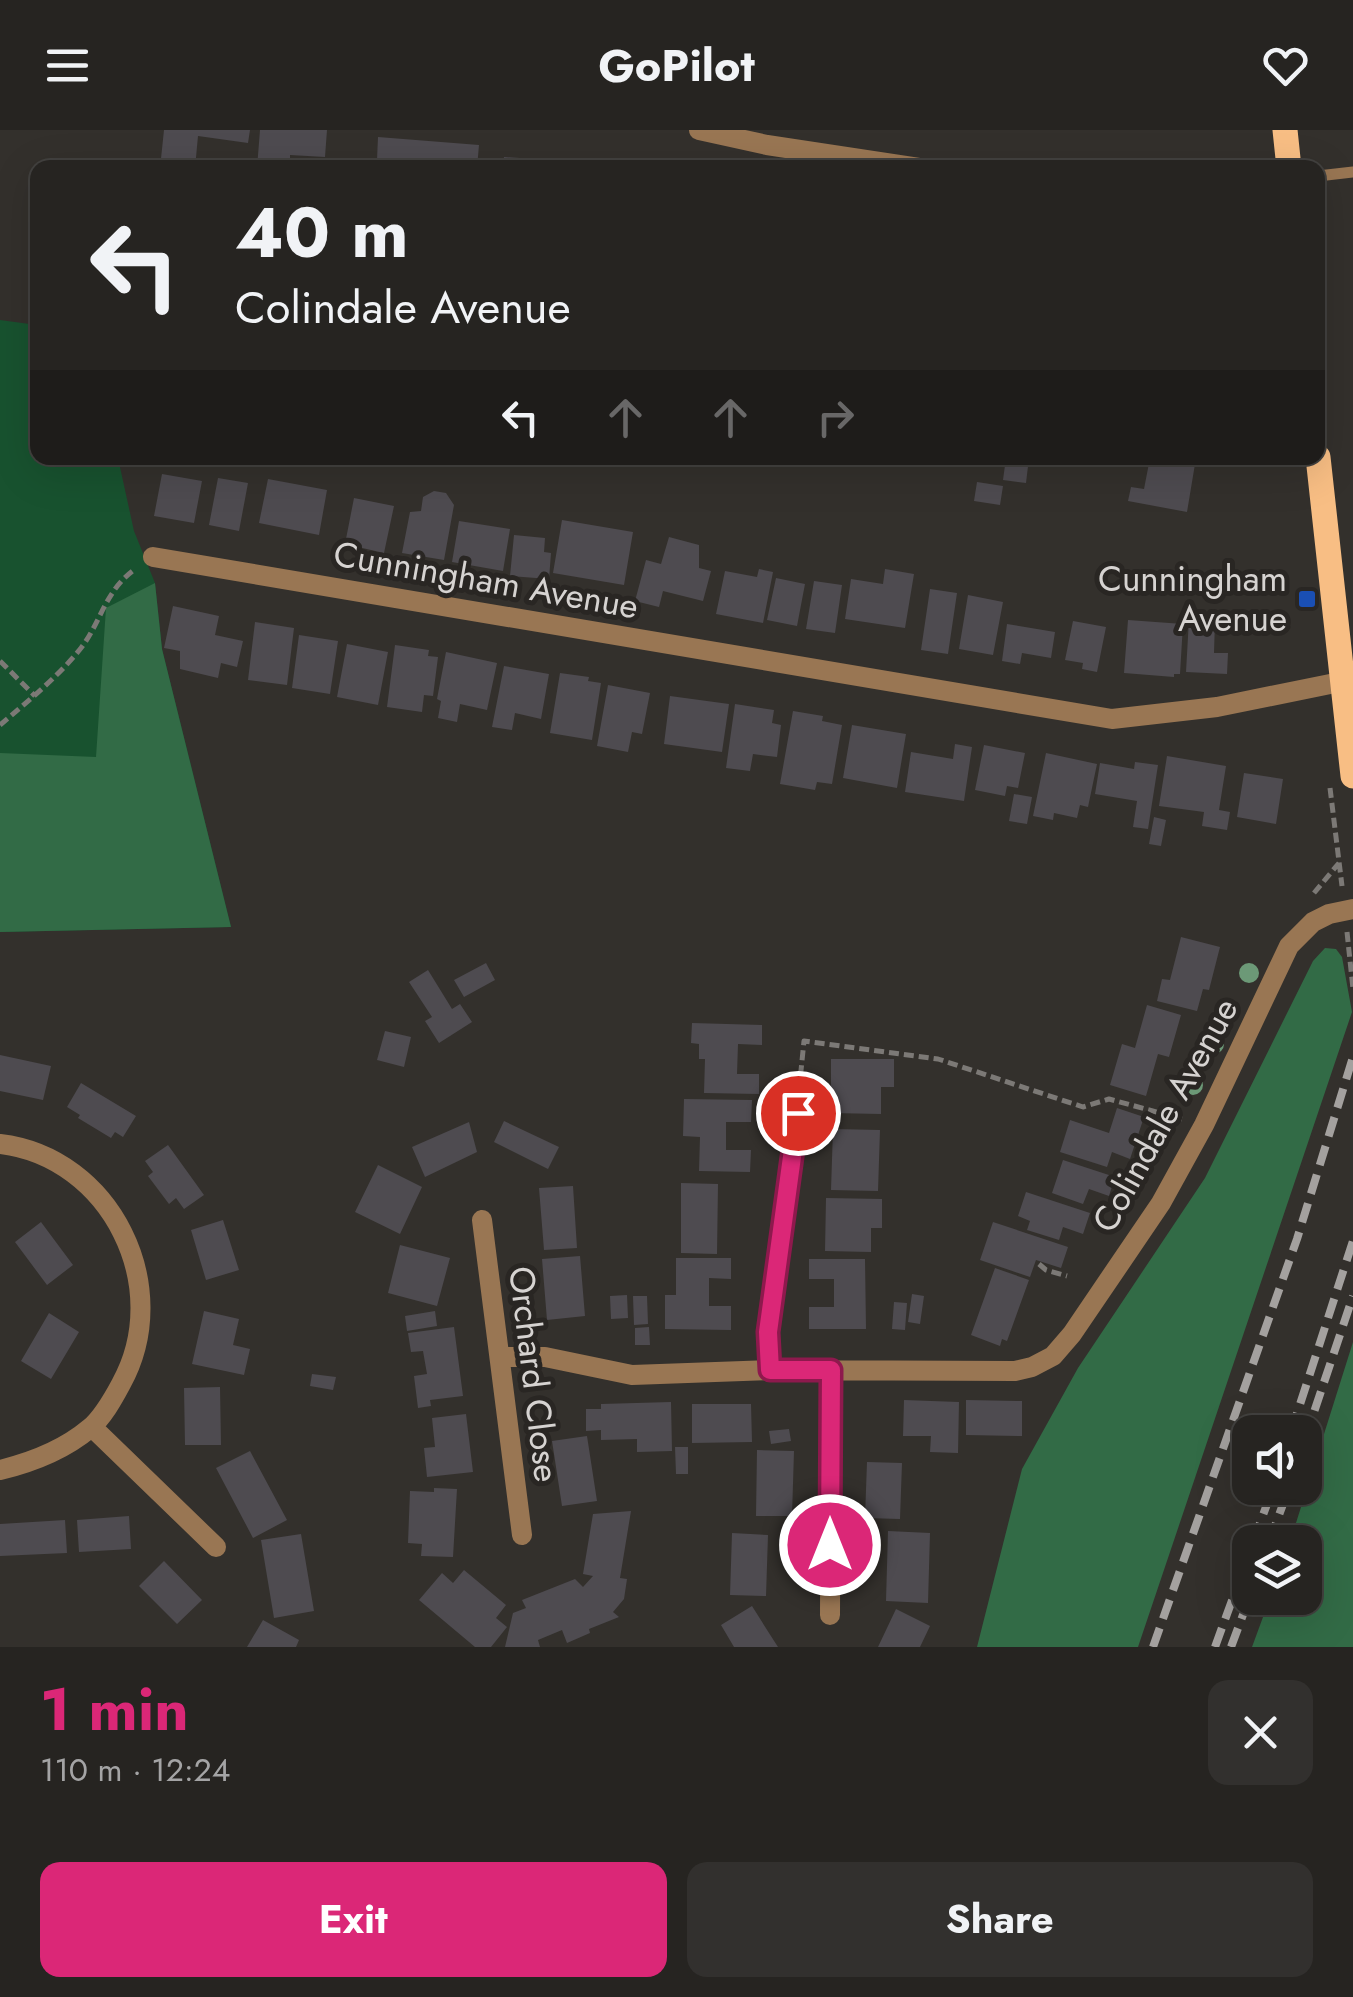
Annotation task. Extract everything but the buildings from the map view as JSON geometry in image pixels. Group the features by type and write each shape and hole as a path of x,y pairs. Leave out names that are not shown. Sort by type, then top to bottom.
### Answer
{"main road":[{"path":"1286,130 1288,160"},
{"path":"1319,465 1353,776"}],"street":[{"path":"698,130 867,160"},
{"name":"Cunningham Avenue","path":"153,556 1112,718 1217,706 1340,682"},
{"name":"Colindale Avenue","path":"500,1358 545,1358 632,1375 1032,1368 1053,1356 1072,1334 1161,1202 1204,1124 1289,946 1313,922 1353,909"},
{"path":"770,1370 768,1332 798,1113"},
{"path":"0,1144 49,1158 80,1177 109,1208 128,1242 140,1284 141,1328 129,1370 92,1426 63,1447 31,1462 0,1470"},
{"name":"Orchard Close","path":"482,1220 522,1535"},
{"path":"830,1615 831,1370"},
{"path":"92,1426 216,1547"}],"lane":[{"path":"1325,175 1353,172"}],"path":[{"path":"0,724 35,696 83,646 100,610 124,578 153,556"},
{"path":"0,661 35,696"},
{"path":"1303,907 1339,862"},
{"path":"798,1113 804,1042 938,1058 1084,1107 1109,1099 1204,1124"},
{"path":"1039,1264 1067,1276"}],"green space":[{"path":"0,320 30,324 30,465 120,465 134,531 155,583 162,649 231,927 0,932"},
{"path":"155,583 162,649 231,927 0,932 0,753 96,757 106,608"},
{"path":"1325,948 1336,949 1342,957 1352,1012 1138,1647 977,1647 1022,1469 1078,1368 1205,1178 1313,961"},
{"path":"1353,1342 1353,1647 1252,1647 1264,1615 1322,1615 1322,1525 1295,1525 1302,1505 1322,1505 1322,1440"}],"railway":[{"path":"1153,1647 1297,1239 1353,1057"},
{"path":"1297,1415 1353,1241"},
{"path":"1313,1415 1353,1296"},
{"path":"1259,1525 1267,1505"},
{"path":"1275,1525 1283,1505"},
{"path":"1215,1647 1232,1600"},
{"path":"1231,1647 1243,1615"}],"place":[{"name":"Cunningham Avenue","path":"1307,599"}],"route":[{"path":"798,1113 768,1332 770,1370 831,1370 830,1545"}]}
